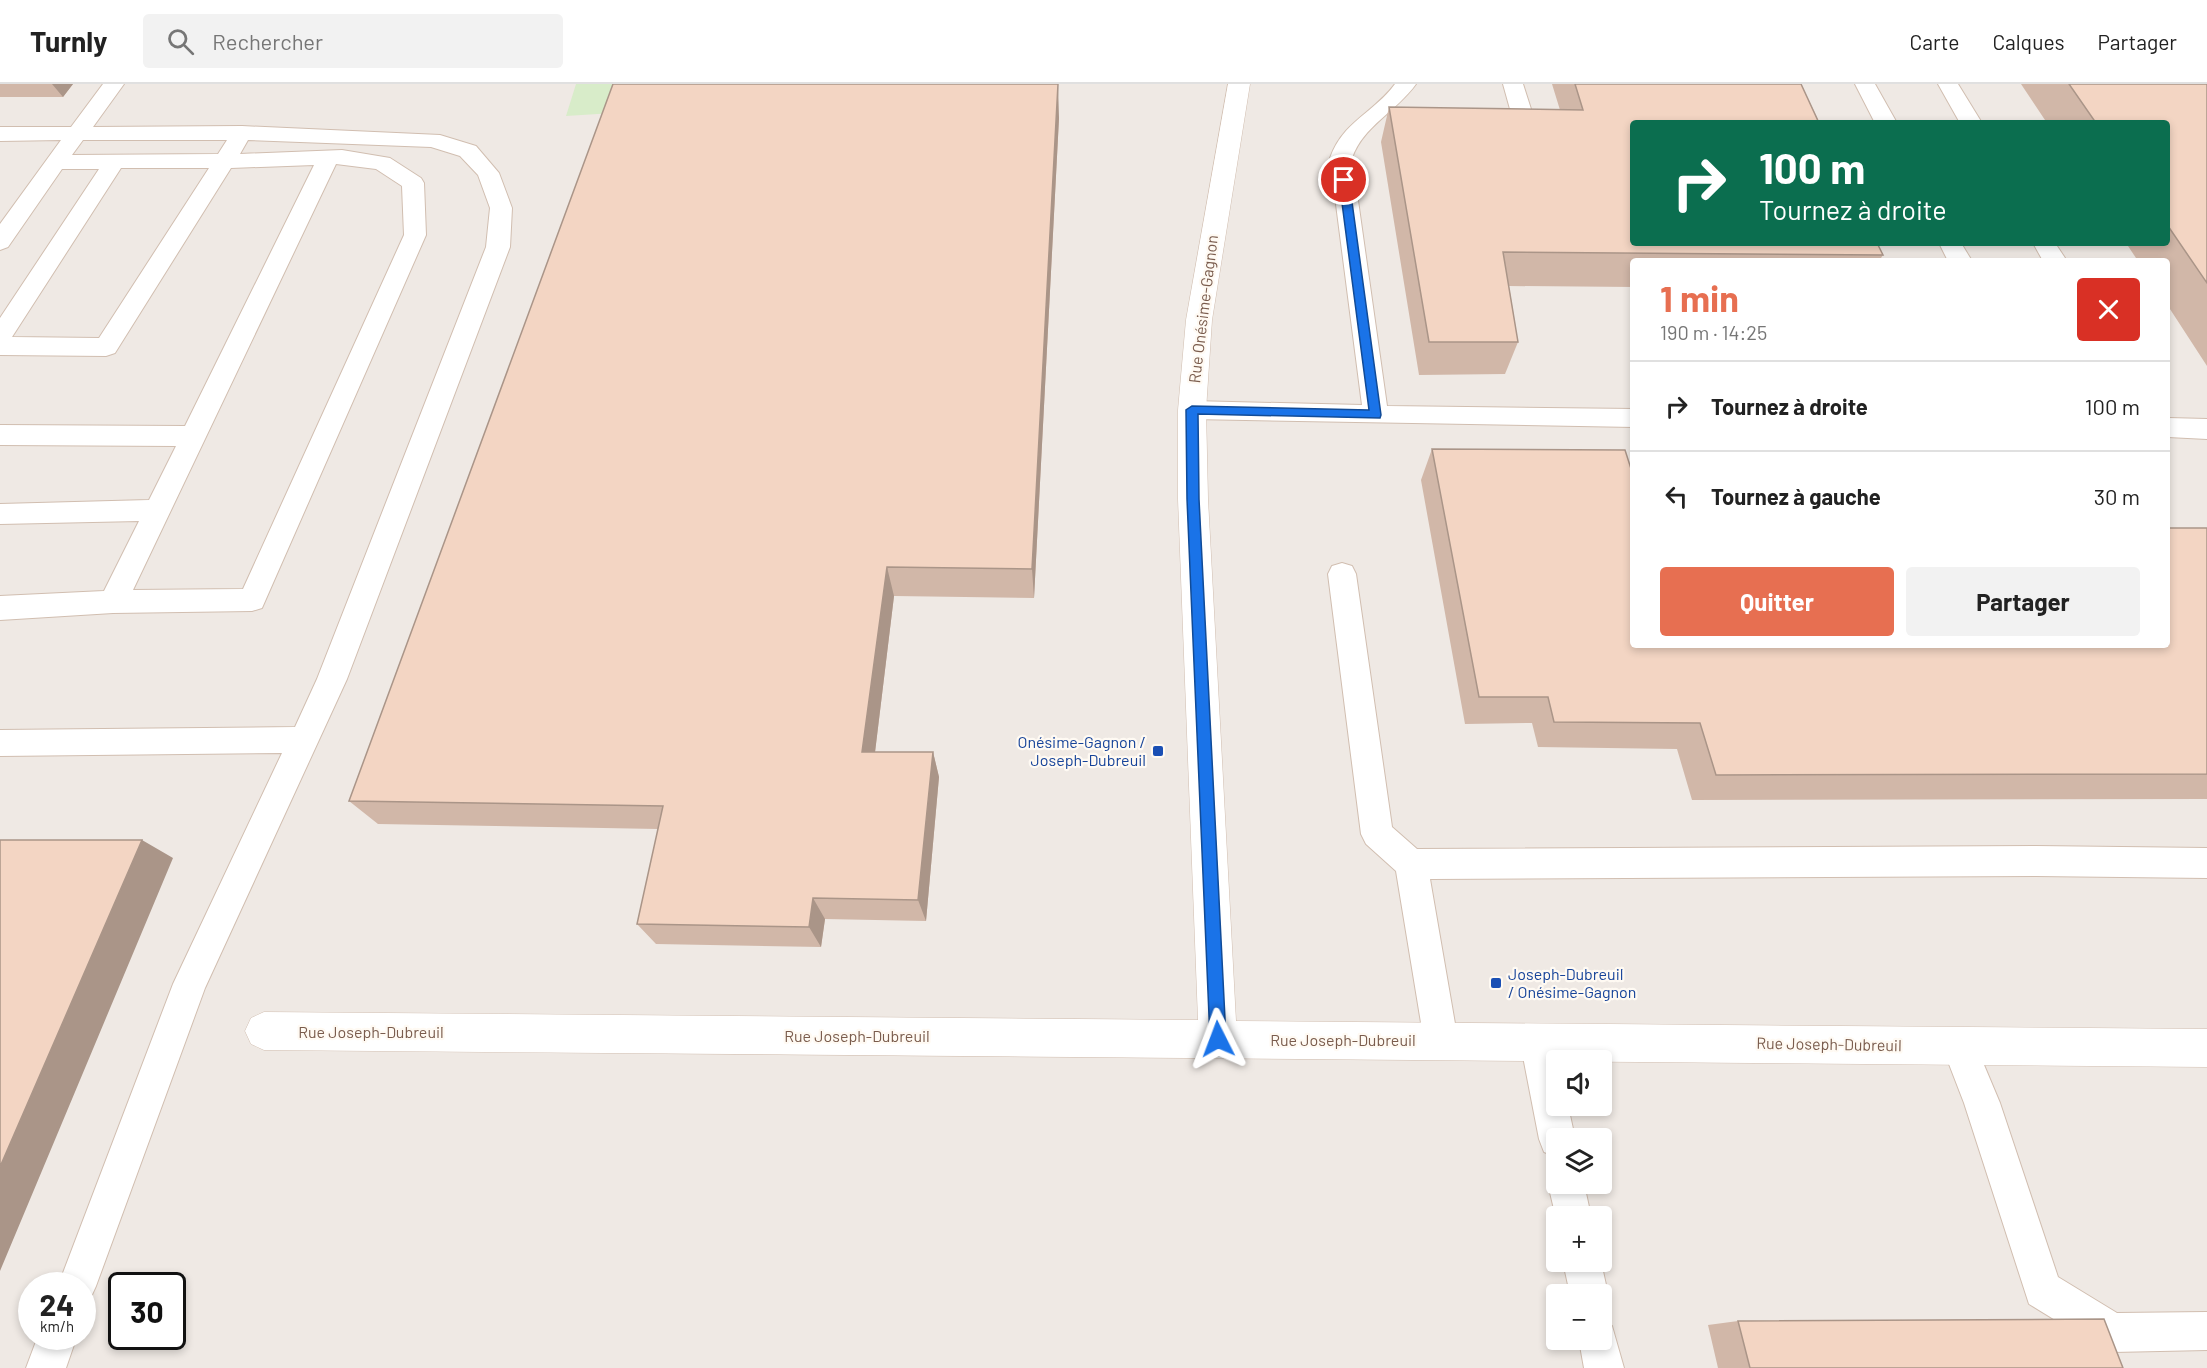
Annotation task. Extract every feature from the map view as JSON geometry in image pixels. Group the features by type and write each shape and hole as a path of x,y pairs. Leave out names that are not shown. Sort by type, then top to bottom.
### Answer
{"street":[{"name":"Rue Onésime-Gagnon","path":"1218,1039 1193,499 1192,410 1204,280 1239,84"},
{"name":"Rue Joseph-Dubreuil","path":"264,1031 2207,1048"}],"lane":[{"path":"0,242 29,198 114,84"},
{"path":"1376,415 1341,158 1346,141 1381,123 1406,84"},
{"path":"1495,134 1528,134 1514,84"},
{"path":"1865,84 1884,120"},
{"path":"1948,84 1969,120"},
{"path":"0,346 105,347 242,133"},
{"path":"0,134 242,133 432,140 468,151 488,173 501,208 498,247 332,680 190,984 82,1272"},
{"path":"382,163 406,139"},
{"path":"0,608 113,602 252,600 415,236 413,183 382,163 342,157 225,161 58,162"},
{"path":"113,602 328,158"},
{"path":"0,337 115,161"},
{"path":"0,197 29,198"},
{"path":"1192,410 1630,418"},
{"path":"2170,428 2207,429"},
{"path":"0,435 193,436"},
{"path":"0,514 157,510"},
{"path":"1342,574 1377,834 1411,864 1441,1041"},
{"path":"0,743 304,740"},
{"path":"1411,864 2036,861 2207,863"},
{"path":"1538,1041 1555,1128"},
{"path":"1959,1046 1982,1103 2043,1290 2113,1333 2207,1331"},
{"path":"46,1368 53,1350"},
{"path":"1600,1350 1604,1368"}],"shaded area":[{"path":"0,84 2207,84 2207,1368 0,1368"}],"green space":[{"path":"576,84 623,84 614,113 566,116"}],"building":[{"path":"613,84 1058,84 1032,569 887,567 862,752 933,752 918,900 813,898 809,927 637,924 663,806 349,801"},
{"path":"1575,84 1801,84 1818,120 1630,120 1630,246 1878,246 1883,255 1503,252 1518,342 1429,342 1389,107 1583,110"},
{"path":"2069,84 2207,84 2207,283 2170,229 2170,120 2094,120"},
{"path":"1432,449 1625,450 1630,466 1630,648 2170,648 2170,528 2207,528 2207,774 1716,775 1700,723 1554,722 1548,697 1479,697"},
{"path":"0,840 142,840 0,1167"},
{"path":"2104,1319 2123,1368 1750,1368 1738,1321"}],"place":[{"name":"Onésime-Gagnon / Joseph-Dubreuil","path":"1158,751"},
{"name":"Joseph-Dubreuil / Onésime-Gagnon","path":"1496,983"}],"route":[{"path":"1218,1039 1193,499 1192,410 1376,415 1344,180"}]}
